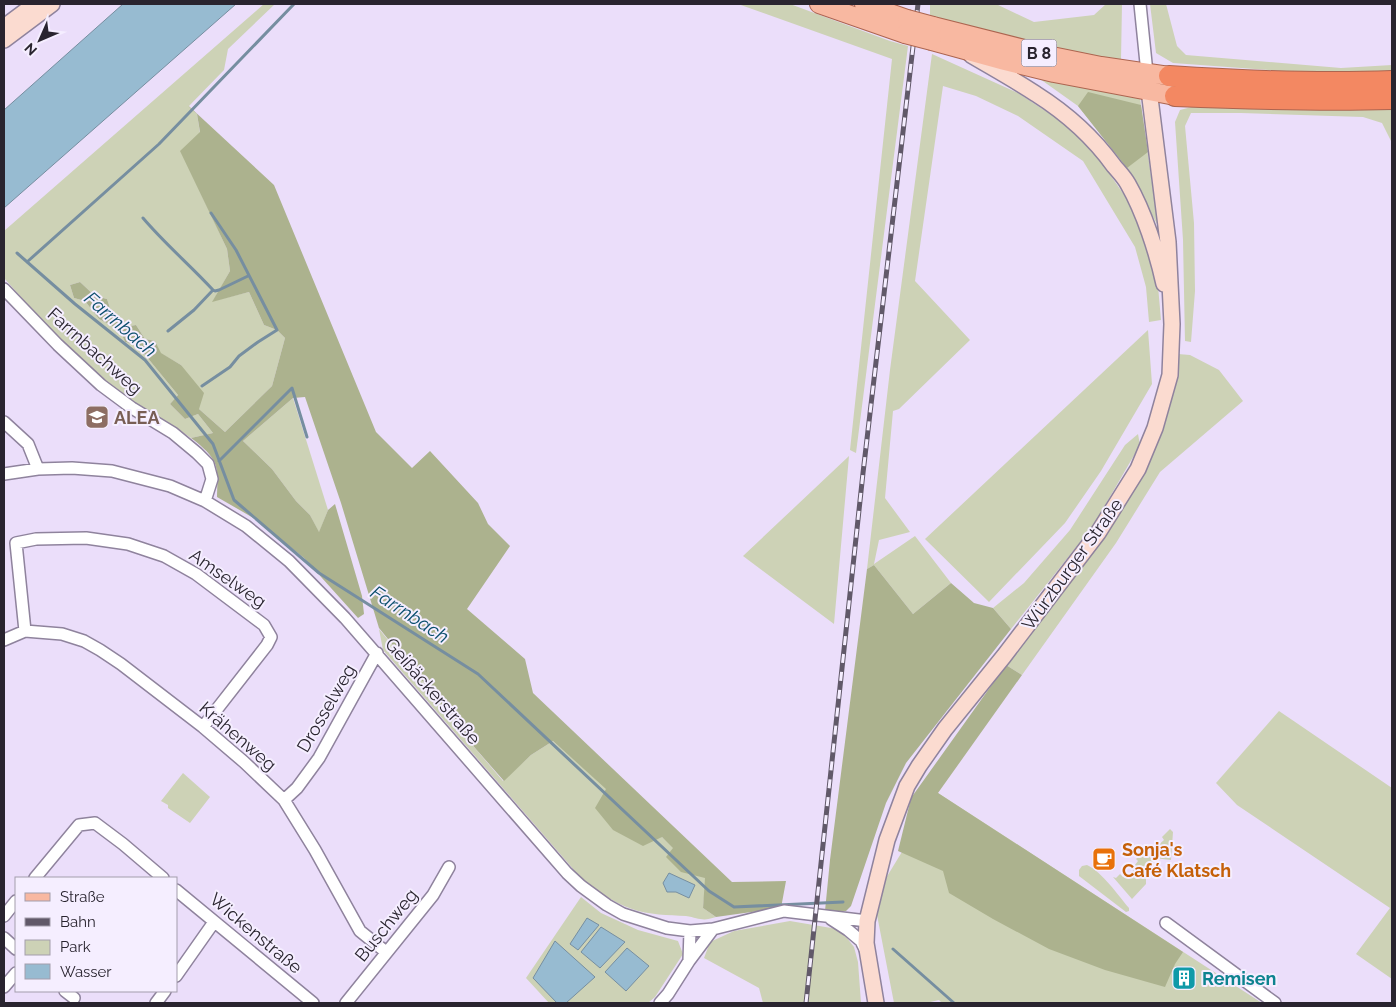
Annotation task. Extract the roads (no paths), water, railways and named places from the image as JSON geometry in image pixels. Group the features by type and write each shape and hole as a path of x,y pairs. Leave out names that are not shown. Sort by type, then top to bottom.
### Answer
{"highway":[{"name":"B 8","path":"1169,76 1342,83 1392,81"},
{"name":"B 8","path":"1176,96 1253,100 1341,101 1392,99"}],"main road":[{"name":"B 8","path":"819,4 932,34 1169,76"},
{"name":"B 8","path":"864,4 906,27"},
{"name":"B 8","path":"932,34 960,49 1054,72 1176,96"}],"street":[{"path":"4,26 35,4"},
{"path":"4,40 52,4"},
{"path":"1140,4 1147,73"},
{"path":"960,49 1037,94 1060,111 1084,131 1127,182 1139,205 1160,266 1172,324"},
{"name":"Würzburger Straße","path":"876,1003 866,943 866,921 887,840 907,786 945,730 1098,533 1138,469 1155,428 1170,375 1172,324 1168,242 1147,73"},
{"name":"Farrnbachweg","path":"4,289 58,345 101,385 132,408 173,433 198,453 208,464 212,478 205,502"},
{"path":"4,422 28,444 38,469"},
{"name":"Geißäckerstraße","path":"4,474 38,469 72,468 112,471 170,486 205,502 246,526 289,561 346,618 567,872 607,905 623,914 659,926 690,931 714,928 784,911 866,921"},
{"name":"Amselweg","path":"25,631 16,543 36,539 86,538 128,544 164,556 196,574 264,625 271,637 267,645 203,727"},
{"name":"Krähenweg","path":"4,640 25,631 62,634 92,646 121,664 203,727 284,800 315,850 360,931 386,952"},
{"name":"Drosselweg","path":"284,800 298,788 319,758 377,653"},
{"path":"36,877 79,825 95,823 162,877"},
{"name":"Buschweg","path":"346,1003 433,895 449,866"},
{"name":"Wickenstraße","path":"178,892 313,1003"},
{"path":"4,916 15,901"},
{"name":"Geißäckerstraße","path":"827,916 861,940 868,956"},
{"path":"178,973 214,922"},
{"path":"1166,923 1276,1003"},
{"path":"660,1003 714,928"},
{"path":"690,931 690,961"},
{"path":"4,938 15,948"},
{"path":"4,987 15,974"},
{"path":"156,1003 164,992"}],"water":[{"path":"123,4 236,4 4,208 4,110"},
{"path":"669,873 695,885 689,898 676,892 667,892 663,883"},
{"path":"587,918 599,925 578,950 570,944"},
{"path":"601,927 625,942 600,968 581,952"},
{"path":"555,941 595,977 566,1003 557,1003 533,978"},
{"path":"627,948 649,966 626,991 605,972"}],"waterway":[{"path":"27,262 159,144 294,4"},
{"path":"202,386 230,367 239,356 277,330 236,250 211,213"},
{"path":"143,218 213,290"},
{"name":"Farrnbach","path":"17,253 75,304 145,360 213,444 234,500 319,573 478,674 709,891 734,907 843,902"},
{"path":"168,331 194,310 213,290 219,290 248,276"},
{"path":"219,461 292,388 307,437"},
{"name":"Farrnbach","path":"893,949 954,1003"}],"railway":[{"path":"806,1003 863,473 918,4"}],"place":[{"name":"ALEA","path":"97,417"},
{"name":"Sonja's Café Klatsch","path":"1104,859"},
{"name":"Remisen","path":"1184,978"}]}
